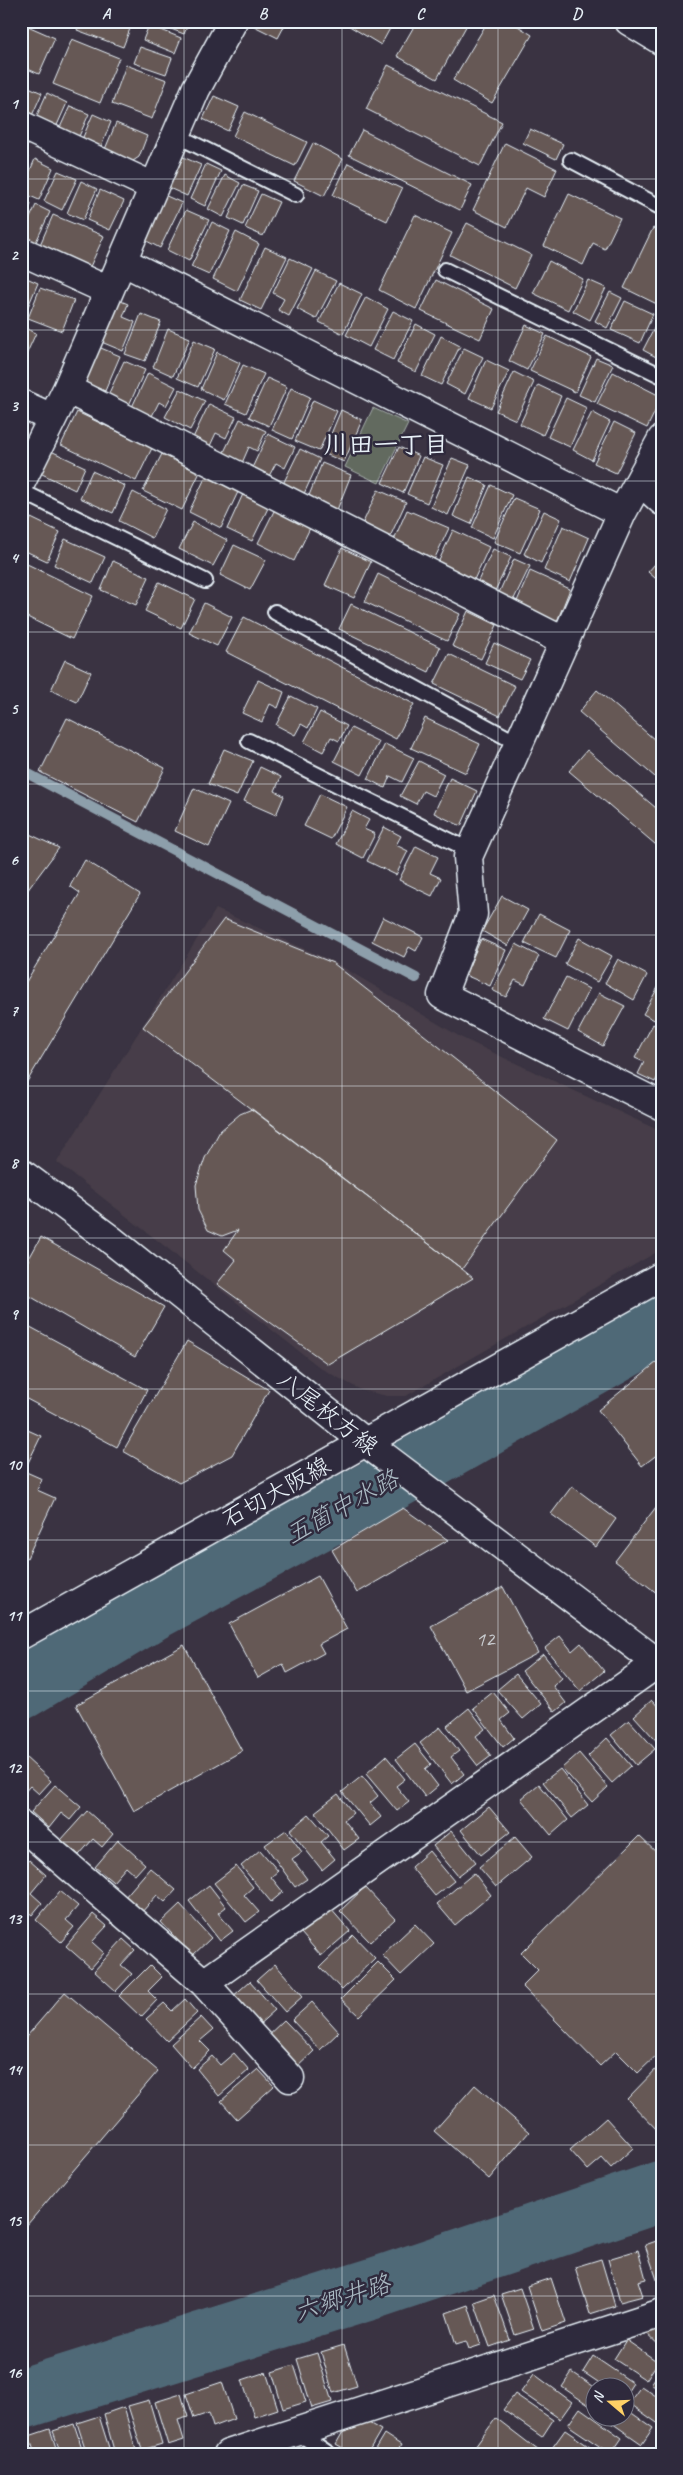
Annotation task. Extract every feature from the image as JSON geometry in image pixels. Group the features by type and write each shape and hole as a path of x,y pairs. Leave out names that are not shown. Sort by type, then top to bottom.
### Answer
{"street":[{"path":"629,21 662,41"},
{"path":"21,482 67,388 196,89 228,23"},
{"path":"21,125 154,187"},
{"path":"21,251 109,291"},
{"path":"122,261 622,513"},
{"path":"67,388 565,642"},
{"path":"21,404 52,418"},
{"path":"662,439 622,513 468,857 473,914 442,995 662,1106"},
{"path":"640,481 662,501"},
{"name":"八尾枚方線","path":"21,1174 110,1240 391,1462 660,1664"},
{"name":"石切大阪線","path":"21,1635 662,1276"},
{"path":"204,1983 660,1664"},
{"path":"21,1825 204,1983 290,2078"},
{"path":"228,2454 662,2313"}],"lane":[{"path":"176,135 296,195"},
{"path":"571,160 660,203"},
{"path":"445,270 662,376"},
{"path":"21,492 205,581"},
{"path":"275,612 519,744"},
{"path":"249,742 471,851"},
{"path":"296,2432 329,2454"}],"shaded area":[{"path":"373,408 408,424 379,483 345,467"},
{"path":"216,909 334,962 462,1038 662,1132 662,1249 406,1396 387,1396 361,1390 322,1369 57,1162"}],"building":[{"path":"80,21 133,21 123,47 77,30"},
{"path":"150,21 186,21 189,22 184,34"},
{"path":"256,21 287,21 278,38 254,26"},
{"path":"341,21 394,21 381,45"},
{"path":"417,21 469,21 437,79 397,56"},
{"path":"488,21 510,21 532,35 492,103 453,80"},
{"path":"21,23 55,38 39,74 21,66"},
{"path":"149,25 181,38 175,53 143,40"},
{"path":"72,39 119,58 100,103 53,84"},
{"path":"140,47 172,58 166,74 134,63"},
{"path":"126,65 167,80 152,119 112,104"},
{"path":"388,65 502,122 480,166 366,109"},
{"path":"22,84 42,93 30,120 21,116"},
{"path":"47,93 67,103 54,132 34,122"},
{"path":"214,96 239,107 228,131 203,119"},
{"path":"70,106 89,114 76,143 57,134"},
{"path":"245,112 307,142 295,166 233,136"},
{"path":"93,114 111,122 99,152 80,144"},
{"path":"116,123 147,136 139,157 127,165 103,154"},
{"path":"530,129 563,144 556,159 523,143"},
{"path":"362,130 472,185 460,210 349,155"},
{"path":"313,143 343,159 324,196 294,181"},
{"path":"505,143 557,169 544,197 526,188 507,227 473,210"},
{"path":"21,154 28,157 21,173"},
{"path":"183,157 201,165 187,196 169,188"},
{"path":"35,159 53,168 39,200 21,192"},
{"path":"348,163 402,189 387,221 333,195"},
{"path":"206,164 221,171 205,206 190,199"},
{"path":"58,171 77,179 62,210 44,201"},
{"path":"225,175 240,183 223,217 208,209"},
{"path":"81,181 97,189 83,220 67,213"},
{"path":"243,185 258,191 243,225 228,218"},
{"path":"100,190 124,201 110,230 87,220"},
{"path":"162,194 182,203 160,248 141,238"},
{"path":"261,194 279,202 263,236 245,228"},
{"path":"569,194 620,218 605,249 593,243 583,265 544,246"},
{"path":"21,199 31,204 21,227"},
{"path":"36,205 50,212 35,244 21,237"},
{"path":"186,210 209,220 189,261 167,250"},
{"path":"53,215 104,236 89,269 39,247"},
{"path":"415,215 452,233 416,309 379,290"},
{"path":"212,222 230,231 209,275 191,267"},
{"path":"467,223 531,255 515,288 450,255"},
{"path":"653,228 662,232 661,306 624,288"},
{"path":"236,232 259,244 237,291 213,279"},
{"path":"265,247 287,257 261,310 240,300"},
{"path":"290,258 313,269 289,316 278,310 284,299 273,293"},
{"path":"549,261 583,279 568,310 533,293"},
{"path":"316,271 336,281 316,319 297,309"},
{"path":"22,276 38,283 24,316 21,315"},
{"path":"436,280 494,309 480,339 421,311"},
{"path":"588,280 606,288 590,320 573,311"},
{"path":"339,283 362,294 343,334 319,322"},
{"path":"40,288 74,300 62,331 28,318"},
{"path":"610,292 622,298 607,328 595,321"},
{"path":"366,297 388,309 369,347 346,335"},
{"path":"116,299 128,304 123,317 135,322 123,351 99,341"},
{"path":"625,301 653,314 640,343 611,330"},
{"path":"393,311 413,321 393,360 373,350"},
{"path":"141,314 161,322 145,361 125,354"},
{"path":"660,317 662,318 662,350 658,358 643,350"},
{"path":"416,324 435,334 416,372 397,363"},
{"path":"526,325 545,334 527,370 509,361"},
{"path":"21,326 36,333 21,366"},
{"path":"168,329 190,338 173,376 153,367"},
{"path":"441,336 460,346 441,385 422,376"},
{"path":"547,336 591,357 575,392 530,371"},
{"path":"194,340 215,349 198,387 177,378"},
{"path":"96,346 120,356 105,391 81,381"},
{"path":"464,348 483,357 465,394 446,384"},
{"path":"217,352 240,363 224,400 201,389"},
{"path":"596,358 613,365 595,402 579,395"},
{"path":"486,360 509,371 491,408 469,398"},
{"path":"124,361 145,370 129,405 108,395"},
{"path":"243,365 264,374 246,413 225,404"},
{"path":"514,372 534,382 516,420 496,411"},
{"path":"613,372 662,397 647,428 597,404"},
{"path":"148,373 176,387 166,406 159,402 152,416 132,407"},
{"path":"267,378 287,387 269,426 249,417"},
{"path":"538,385 561,396 543,435 520,424"},
{"path":"291,388 310,397 292,439 272,430"},
{"path":"180,389 205,401 190,430 165,417"},
{"path":"566,398 587,408 570,447 548,437"},
{"path":"313,400 337,411 319,451 295,441"},
{"path":"209,404 236,417 226,438 216,433 209,448 192,440"},
{"path":"341,410 362,420 344,462 323,453"},
{"path":"77,412 152,448 136,481 61,445"},
{"path":"592,412 610,422 592,460 573,450"},
{"path":"240,419 266,431 257,451 249,447 242,463 223,454"},
{"path":"614,422 636,433 616,473 594,463"},
{"path":"268,434 295,447 285,468 276,463 269,476 252,468"},
{"path":"399,447 419,456 403,493 382,483"},
{"path":"300,449 320,459 303,496 282,486"},
{"path":"51,451 85,467 75,490 40,473"},
{"path":"162,454 200,472 182,510 143,491"},
{"path":"423,457 443,465 427,503 407,494"},
{"path":"452,458 470,465 448,515 431,507"},
{"path":"322,463 351,475 337,510 308,498"},
{"path":"92,471 125,486 113,513 80,498"},
{"path":"206,476 238,492 221,528 189,512"},
{"path":"469,477 487,485 471,524 453,516"},
{"path":"491,485 512,495 493,538 472,528"},
{"path":"378,490 406,502 389,539 361,527"},
{"path":"133,492 166,509 152,538 119,521"},
{"path":"243,494 269,506 252,541 227,529"},
{"path":"514,498 540,509 520,553 494,542"},
{"path":"275,509 311,526 294,561 258,543"},
{"path":"407,510 449,528 433,562 392,544"},
{"path":"544,511 561,519 541,563 524,554"},
{"path":"31,518 60,532 47,561 21,549 21,539"},
{"path":"193,522 227,540 213,566 179,549"},
{"path":"563,526 589,538 570,582 544,570"},
{"path":"453,530 489,547 473,582 437,565"},
{"path":"65,539 105,557 93,583 54,565"},
{"path":"234,545 266,560 250,590 220,575"},
{"path":"342,548 371,562 354,598 325,585"},
{"path":"493,549 511,557 495,591 477,583"},
{"path":"662,556 662,584 648,572"},
{"path":"514,559 530,566 513,601 498,595"},
{"path":"113,561 149,577 136,605 101,590"},
{"path":"25,563 93,596 72,639 21,614 21,571"},
{"path":"530,571 570,589 556,624 515,606"},
{"path":"378,574 460,614 447,641 365,602"},
{"path":"159,582 195,599 181,628 145,611"},
{"path":"204,603 232,617 217,646 189,633"},
{"path":"351,604 440,647 429,672 339,629"},
{"path":"468,611 497,625 481,659 452,646"},
{"path":"244,617 414,704 396,739 226,652"},
{"path":"494,643 530,660 520,679 485,663"},
{"path":"449,654 515,686 500,716 434,684"},
{"path":"65,660 91,672 77,702 51,690"},
{"path":"258,680 284,692 278,708 270,704 262,722 242,713"},
{"path":"597,690 662,746 662,783 579,712"},
{"path":"291,696 317,709 308,728 301,724 295,735 276,725"},
{"path":"320,712 347,726 339,741 331,737 323,752 304,742"},
{"path":"67,718 165,768 138,822 40,772"},
{"path":"425,718 480,744 466,773 411,748"},
{"path":"351,728 379,742 362,775 334,761"},
{"path":"385,744 414,758 402,782 390,776 385,788 368,779"},
{"path":"224,749 253,761 237,796 208,784"},
{"path":"587,750 662,813 662,850 569,771"},
{"path":"419,761 444,774 433,796 423,791 416,804 400,796"},
{"path":"260,767 281,777 275,791 284,796 276,815 244,801"},
{"path":"450,778 477,791 461,826 434,813"},
{"path":"194,788 229,804 209,847 175,831"},
{"path":"320,794 347,807 331,839 304,826"},
{"path":"352,811 369,820 364,829 375,834 363,858 336,844"},
{"path":"384,827 401,836 396,845 408,851 396,875 367,861"},
{"path":"21,830 59,848 21,899"},
{"path":"416,846 438,857 430,873 441,878 432,896 399,880"},
{"path":"85,860 140,894 22,1090 21,990 80,893 70,886"},
{"path":"502,896 528,910 508,946 482,931"},
{"path":"539,914 570,930 556,958 524,943"},
{"path":"383,917 423,937 416,951 409,947 404,957 372,941"},
{"path":"224,919 333,963 557,1140 462,1269 143,1027"},
{"path":"579,938 612,956 597,982 565,964"},
{"path":"481,939 506,950 490,986 465,975"},
{"path":"516,944 539,956 525,985 515,980 506,997 492,990"},
{"path":"618,959 647,975 634,1000 605,983"},
{"path":"566,977 589,989 568,1031 544,1019"},
{"path":"660,984 662,984 662,1024 643,1014"},
{"path":"599,993 625,1006 603,1046 578,1032"},
{"path":"653,1024 662,1029 662,1069 655,1082 638,1074 644,1062 635,1058"},
{"path":"252,1109 473,1278 328,1364 217,1284 236,1260 224,1250 238,1230 222,1236 208,1230 198,1210 196,1185 205,1158 220,1131 240,1114"},
{"path":"41,1237 164,1307 135,1357 21,1291 21,1273"},
{"path":"21,1322 147,1390 117,1447 21,1396"},
{"path":"187,1341 269,1390 232,1455 179,1483 123,1451"},
{"path":"662,1358 662,1451 642,1466 598,1410"},
{"path":"21,1427 41,1436 24,1471 42,1479 37,1490 55,1498 27,1558 21,1555"},
{"path":"572,1486 616,1519 596,1547 551,1514"},
{"path":"656,1507 662,1511 662,1597 615,1561"},
{"path":"403,1508 448,1540 357,1593 332,1550"},
{"path":"318,1576 347,1629 319,1644 324,1653 287,1673 283,1664 258,1678 229,1624"},
{"path":"503,1587 538,1653 466,1691 431,1626"},
{"path":"560,1636 572,1651 581,1643 604,1671 580,1691 545,1648"},
{"path":"184,1645 242,1751 134,1811 76,1705"},
{"path":"543,1654 562,1678 553,1686 566,1703 555,1712 522,1671"},
{"path":"516,1674 541,1704 523,1719 497,1690"},
{"path":"493,1692 510,1713 501,1720 514,1738 503,1747 473,1708"},
{"path":"652,1700 662,1711 662,1747 634,1716"},
{"path":"469,1708 485,1729 476,1736 491,1756 478,1766 447,1726"},
{"path":"629,1720 655,1749 636,1765 611,1735"},
{"path":"440,1727 459,1751 451,1757 464,1774 452,1784 420,1743"},
{"path":"607,1738 631,1766 612,1783 588,1756"},
{"path":"415,1744 431,1764 425,1769 438,1786 425,1797 396,1759"},
{"path":"579,1753 608,1787 592,1802 562,1768"},
{"path":"24,1756 51,1781 39,1794 30,1786 21,1796 21,1759"},
{"path":"386,1756 405,1779 396,1786 409,1802 397,1811 366,1774"},
{"path":"560,1769 588,1805 572,1818 543,1782"},
{"path":"362,1776 378,1796 370,1803 381,1817 370,1826 342,1792"},
{"path":"539,1784 568,1820 551,1835 521,1799"},
{"path":"55,1785 81,1807 70,1820 61,1813 49,1828 31,1812"},
{"path":"338,1794 353,1813 344,1820 359,1839 344,1850 315,1812"},
{"path":"489,1807 510,1832 481,1855 461,1830"},
{"path":"87,1811 113,1834 102,1847 93,1839 79,1855 61,1840"},
{"path":"309,1814 328,1836 321,1842 335,1859 322,1870 290,1830"},
{"path":"286,1830 302,1852 292,1859 307,1879 295,1887 265,1845"},
{"path":"451,1831 476,1862 458,1876 433,1846"},
{"path":"639,1836 658,1854 662,1850 662,2050 638,2073 616,2051 600,2066 522,1986 538,1970 521,1953"},
{"path":"515,1837 532,1857 496,1887 479,1867"},
{"path":"118,1840 145,1864 135,1875 126,1867 113,1882 95,1867"},
{"path":"260,1850 278,1871 271,1877 283,1892 271,1902 241,1866"},
{"path":"429,1851 454,1881 435,1896 411,1867"},
{"path":"29,1860 46,1875 31,1893 42,1903 32,1915 21,1906 21,1869"},
{"path":"236,1866 253,1887 244,1895 259,1912 246,1922 214,1883"},
{"path":"150,1868 176,1890 165,1902 157,1895 141,1913 124,1898"},
{"path":"474,1873 491,1895 455,1925 437,1904"},
{"path":"209,1885 226,1907 218,1913 233,1931 220,1941 189,1901"},
{"path":"365,1887 395,1919 370,1942 340,1911"},
{"path":"60,1891 78,1906 66,1920 74,1927 61,1942 36,1920"},
{"path":"180,1904 211,1938 192,1956 161,1922"},
{"path":"330,1908 350,1931 321,1956 301,1933"},
{"path":"93,1914 107,1926 92,1942 104,1953 91,1968 66,1946"},
{"path":"415,1924 434,1944 401,1975 382,1955"},
{"path":"353,1935 375,1958 342,1990 320,1967"},
{"path":"123,1939 135,1950 121,1965 132,1974 116,1991 94,1971"},
{"path":"378,1962 396,1980 359,2016 341,1999"},
{"path":"275,1964 303,1996 285,2012 257,1980"},
{"path":"150,1965 162,1977 148,1991 157,2000 141,2017 119,1996"},
{"path":"250,1981 275,2010 256,2027 230,1999"},
{"path":"65,1992 158,2071 21,2232 21,2043"},
{"path":"185,1999 197,2013 167,2041 146,2019 164,2003 172,2011"},
{"path":"312,2002 339,2032 320,2050 292,2020"},
{"path":"201,2017 213,2030 200,2041 210,2051 192,2068 171,2044"},
{"path":"284,2020 314,2051 293,2071 264,2039"},
{"path":"234,2053 249,2070 219,2096 197,2069 212,2056 220,2065"},
{"path":"662,2063 662,2135 627,2099"},
{"path":"258,2069 274,2086 237,2119 221,2101"},
{"path":"475,2085 529,2132 489,2179 434,2131"},
{"path":"606,2118 633,2148 611,2168 602,2158 588,2170 570,2150"},
{"path":"662,2239 662,2294 645,2245"},
{"path":"638,2250 646,2279 638,2281 643,2296 620,2302 608,2259"},
{"path":"601,2259 615,2306 590,2314 575,2267"},
{"path":"551,2278 566,2323 542,2331 527,2286"},
{"path":"520,2288 534,2329 515,2335 501,2294"},
{"path":"494,2295 510,2340 490,2347 474,2302"},
{"path":"468,2305 481,2345 469,2349 466,2341 456,2344 446,2313"},
{"path":"662,2325 662,2348 644,2331"},
{"path":"626,2340 658,2362 646,2380 614,2359"},
{"path":"344,2345 357,2386 333,2393 321,2352"},
{"path":"317,2353 332,2402 312,2408 297,2359"},
{"path":"593,2356 626,2378 592,2378 583,2372"},
{"path":"294,2365 306,2402 283,2409 272,2372"},
{"path":"662,2368 662,2392 651,2384"},
{"path":"266,2372 278,2409 254,2417 242,2380"},
{"path":"572,2372 586,2381 586,2403 562,2387"},
{"path":"534,2374 572,2402 560,2419 521,2392"},
{"path":"222,2382 234,2419 213,2427 209,2413 194,2418 186,2394"},
{"path":"641,2386 662,2400 662,2422 660,2425 636,2408 636,2393"},
{"path":"181,2394 188,2417 178,2420 184,2440 168,2445 155,2402"},
{"path":"515,2394 553,2420 542,2437 503,2410"},
{"path":"149,2400 162,2444 142,2450 128,2406"},
{"path":"124,2407 137,2454 115,2454 104,2414"},
{"path":"580,2408 586,2412 586,2428 608,2428 622,2438 611,2454 568,2425"},
{"path":"99,2416 111,2454 87,2454 77,2423"},
{"path":"636,2416 653,2428 642,2444 619,2428 636,2428"},
{"path":"496,2418 543,2454 470,2454"},
{"path":"367,2422 381,2430 367,2454 353,2454 336,2444 344,2430"},
{"path":"74,2424 84,2454 61,2454 53,2431"},
{"path":"50,2429 58,2454 35,2454 29,2436"},
{"path":"565,2430 600,2454 561,2454 552,2448"},
{"path":"384,2434 401,2445 396,2454 372,2454"},
{"path":"25,2439 30,2454 21,2454 21,2440"},
{"path":"283,2447 294,2454 279,2454"},
{"path":"405,2448 413,2454 401,2454"}],"waterway":[{"path":"21,770 416,978"},
{"name":"五箇中水路","path":"21,1689 149,1612 375,1490 662,1326"},
{"name":"六郷井路","path":"21,2399 375,2288 662,2191"}],"district":[{"name":"川田一丁目","path":"386,445"}]}
